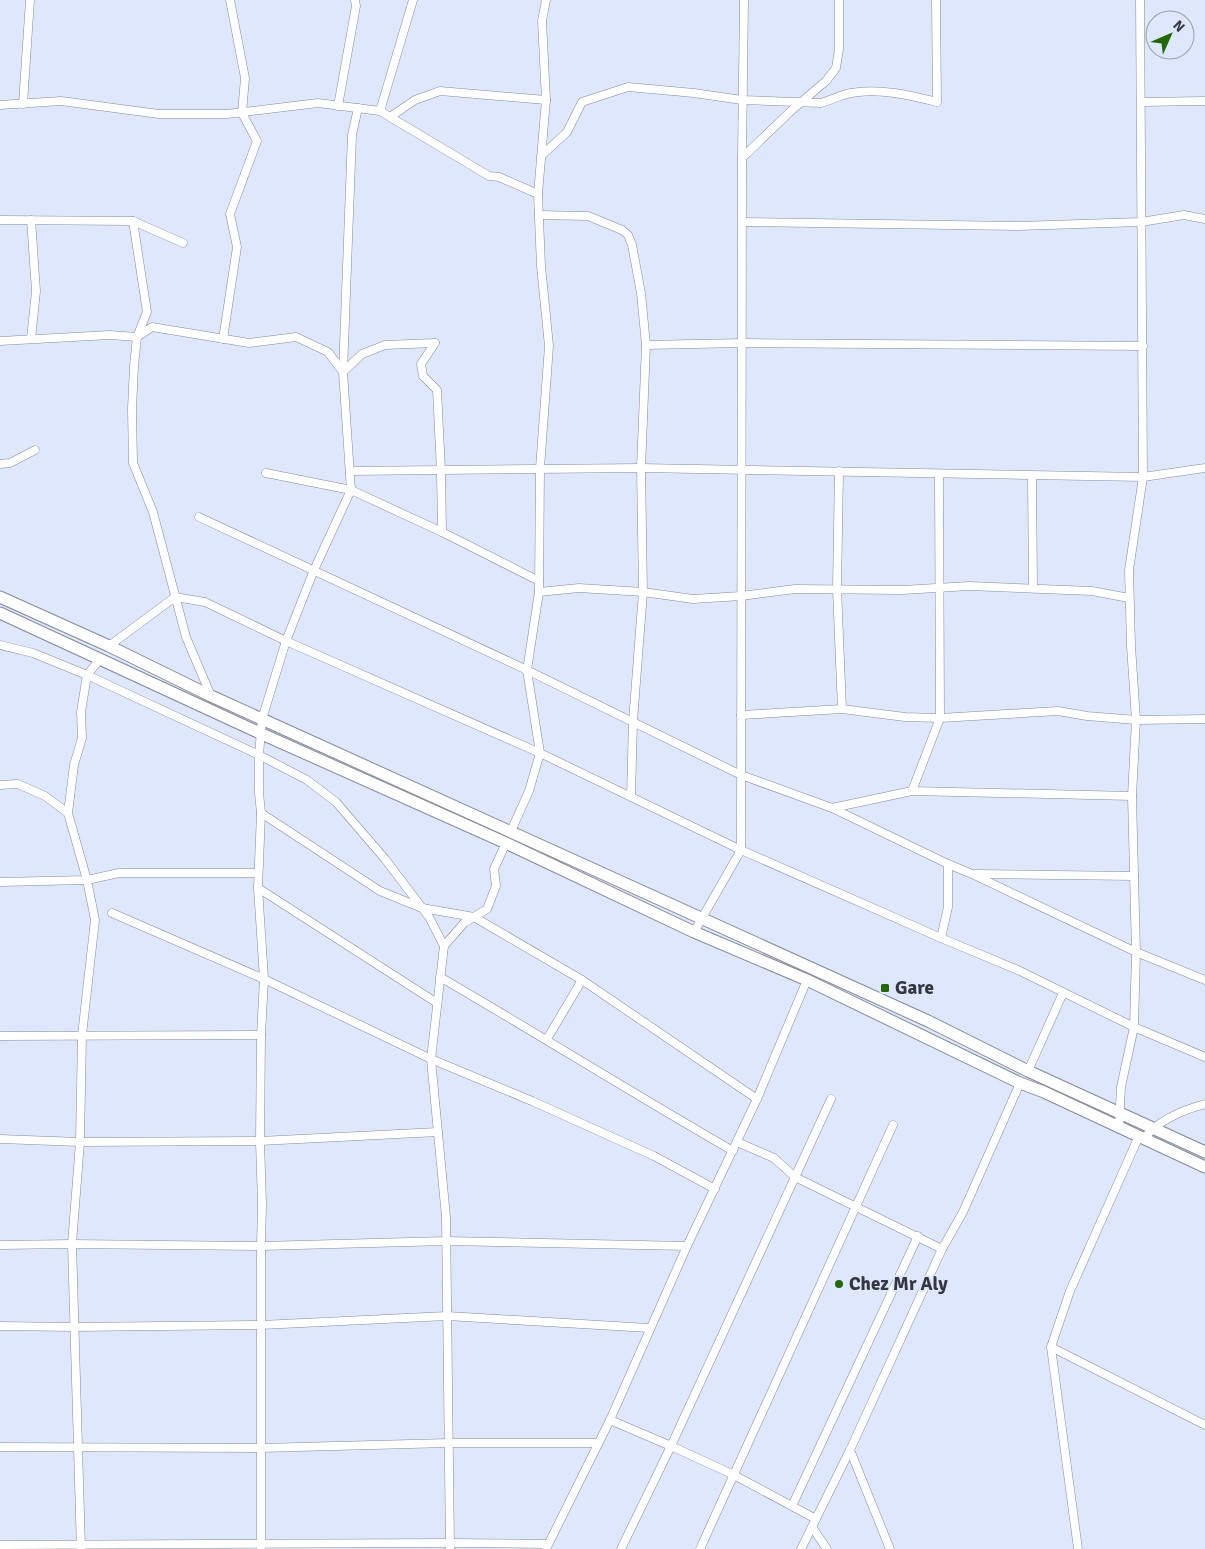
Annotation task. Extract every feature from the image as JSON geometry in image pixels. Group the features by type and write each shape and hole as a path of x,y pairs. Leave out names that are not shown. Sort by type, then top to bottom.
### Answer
{"main road":[{"path":"0,597 110,646 211,696 928,1021 1028,1071 1205,1152"},
{"path":"0,613 262,734 506,843 694,932 808,980 1020,1083 1044,1092 1205,1167"},
{"path":"808,980 812,968"}],"street":[{"path":"23,104 30,0"},
{"path":"223,339 238,247 230,214 257,141 242,112 245,78 230,0"},
{"path":"338,106 356,6 355,0"},
{"path":"380,111 412,0"},
{"path":"512,831 529,792 540,753 527,670 539,592 540,468 549,346 538,194 546,100 542,20 546,0"},
{"path":"694,932 741,850 742,100 744,0"},
{"path":"742,158 826,81 836,68 839,49 839,0"},
{"path":"541,156 568,132 582,102 628,87 694,93 742,100 821,103 852,93 881,92 908,95 937,102 936,0"},
{"path":"1119,1127 1121,1087 1134,1027 1136,952 1132,796 1136,720 1128,570 1143,477 1140,0"},
{"path":"390,117 414,100 440,90 546,100"},
{"path":"0,105 60,101 159,114 227,114 318,103 380,111 489,176 498,177 538,194"},
{"path":"1141,102 1205,101"},
{"path":"261,1546 262,1204 260,1141 261,1035 264,979 258,888 261,813 259,755 262,718 286,641 314,570 351,490 343,372 352,135 358,108"},
{"path":"540,215 588,216 622,230 628,235 632,245 641,292 646,345 641,468 643,592 633,721 631,797"},
{"path":"743,222 1018,226 1141,222 1184,215 1205,219"},
{"path":"0,220 133,221 183,243"},
{"path":"31,220 36,291 31,339"},
{"path":"133,221 147,312 137,337 132,409 134,463 153,512 186,637 211,696"},
{"path":"0,341 110,334 137,337 152,327 248,343 296,337 328,352 343,372"},
{"path":"343,372 362,354 386,345 435,343 421,364 423,376 437,390 442,532"},
{"path":"646,345 742,343 1143,346"},
{"path":"0,464 10,463 35,450"},
{"path":"350,471 641,468 1143,477 1205,468"},
{"path":"840,471 837,590 842,709"},
{"path":"266,473 351,490 442,532 539,581"},
{"path":"912,791 940,718 939,474"},
{"path":"1032,476 1033,588"},
{"path":"199,517 527,670 741,775 832,808 1136,952 1205,980"},
{"path":"539,592 579,588 643,592 693,599 741,596 795,589 903,590 969,586 1092,591 1129,598"},
{"path":"110,646 174,597 205,602 286,641 540,753 741,850 1020,971 1134,1027 1205,1057"},
{"path":"0,645 33,653 87,675 259,755 307,780 336,802 385,859 422,908 444,946"},
{"path":"81,1546 72,1244 80,1142 82,1035 95,920 87,880 68,813 74,765 82,738 81,712 87,675 100,659"},
{"path":"741,715 842,709 905,717 940,718 1058,711 1087,716 1136,720 1205,719"},
{"path":"0,785 18,784 45,796 68,813"},
{"path":"832,808 912,791 1132,796"},
{"path":"261,813 380,891 422,908 474,917 582,980 757,1099"},
{"path":"450,1546 446,1217 431,1059 444,946 464,923 487,909 496,886 494,869 506,843"},
{"path":"941,938 948,908 948,864"},
{"path":"0,882 87,880 119,873 258,873"},
{"path":"972,874 1134,876"},
{"path":"258,888 437,1003"},
{"path":"112,912 264,979 431,1059 532,1101 654,1156 715,1189"},
{"path":"440,977 733,1151"},
{"path":"547,1039 582,980"},
{"path":"0,1544 81,1546 547,1547 610,1420 649,1328 757,1099 808,980"},
{"path":"1028,1071 1063,993"},
{"path":"0,1036 261,1035"},
{"path":"801,1549 850,1450 942,1248 963,1212 1020,1083"},
{"path":"621,1549 671,1446 831,1099"},
{"path":"1078,1549 1051,1347 1070,1291 1142,1137 1153,1127 1187,1109 1205,1104"},
{"path":"700,1549 732,1474 893,1125"},
{"path":"0,1139 80,1142 260,1141 438,1132"},
{"path":"737,1142 774,1158 795,1177 942,1248"},
{"path":"792,1506 918,1236"},
{"path":"0,1245 261,1246 446,1242 687,1246"},
{"path":"0,1326 261,1325 447,1316 649,1328"},
{"path":"1051,1347 1205,1425"},
{"path":"610,1420 732,1474 816,1519"},
{"path":"0,1447 261,1448 448,1443 598,1444"},
{"path":"850,1450 890,1549"},
{"path":"812,1527 827,1549"}],"place":[{"name":"Gare","path":"885,988"},
{"name":"Chez Mr Aly","path":"839,1284"}]}
